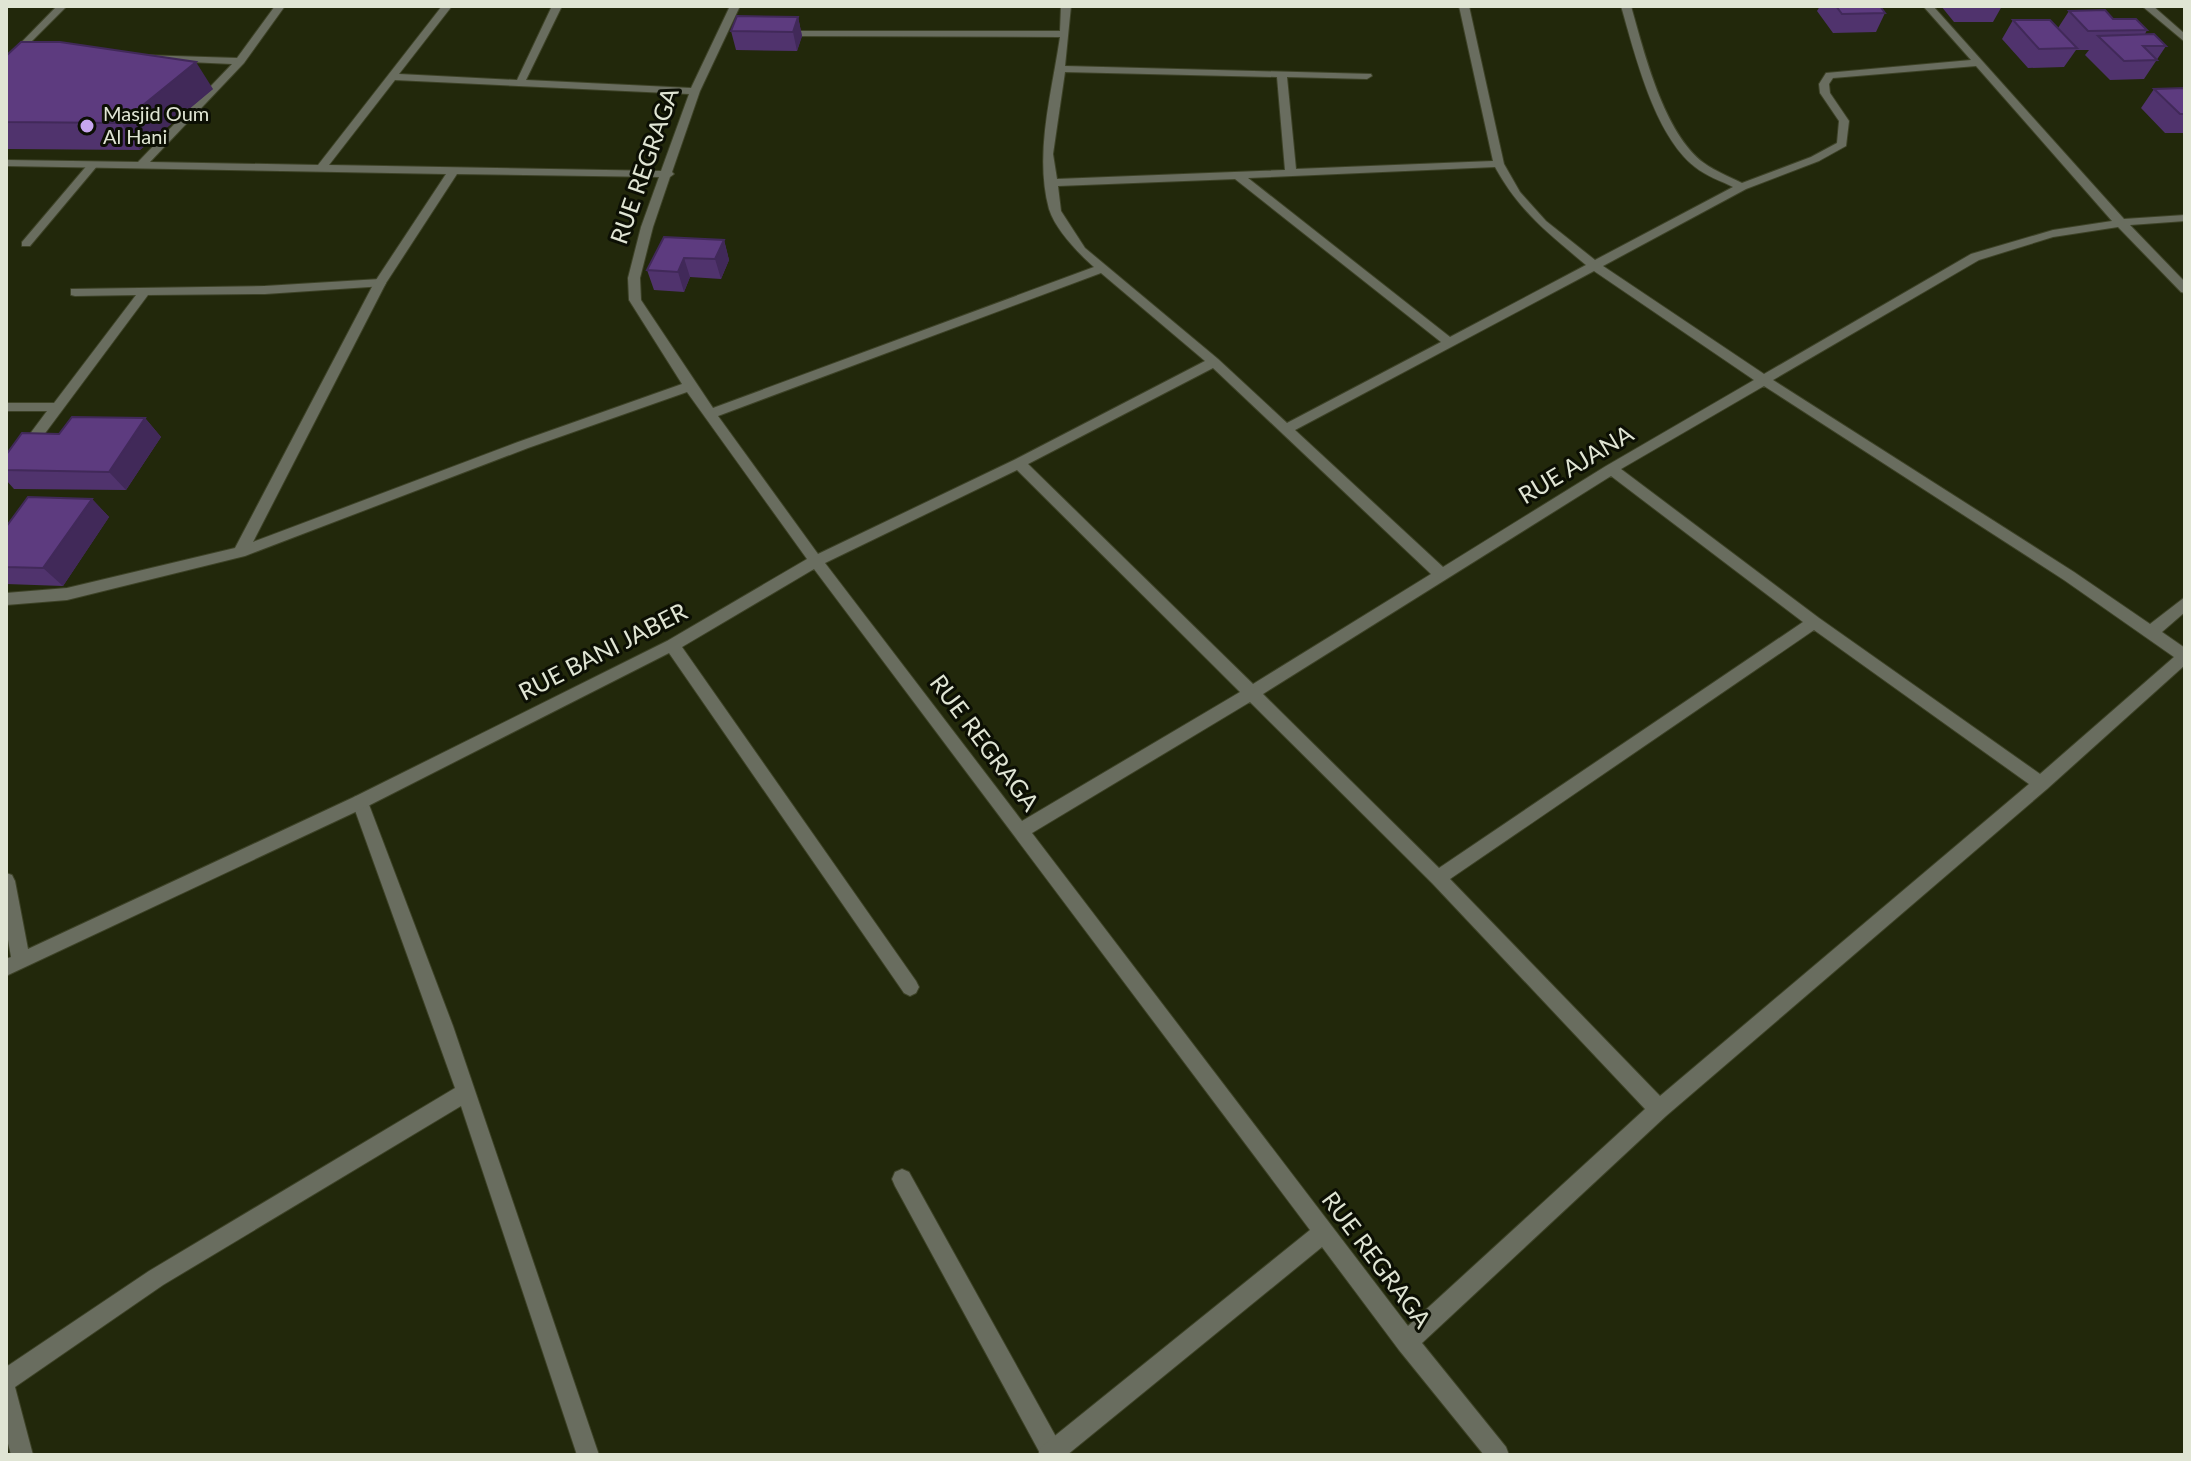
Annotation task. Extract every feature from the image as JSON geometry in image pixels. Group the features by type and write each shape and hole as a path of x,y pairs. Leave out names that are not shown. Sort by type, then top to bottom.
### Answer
{"street":[{"path":"6,64 62,6"},
{"path":"140,166 240,61 280,6"},
{"path":"323,166 447,6"},
{"path":"520,83 557,6"},
{"name":"RUE REGRAGA","path":"735,6 731,33 695,91 647,227 634,278 635,300 690,386 816,561 1407,1342 1498,1455"},
{"path":"1066,6 1048,154 1055,211 1081,250 1214,362 1441,574"},
{"path":"1407,1342 1659,1109 2041,784 2185,656 2153,631 1765,378 1700,339 1595,266 1542,223 1515,193 1499,164 1464,6"},
{"path":"1626,6 1645,66 1678,143 1698,164 1742,187"},
{"path":"1928,6 2119,221 2185,289"},
{"path":"2147,6 2185,39"},
{"path":"770,33 1065,34"},
{"path":"20,51 35,52"},
{"path":"130,56 240,61"},
{"path":"1285,430 1742,187 1815,159 1842,144 1844,121 1825,93 1824,84 1830,75 1976,63"},
{"path":"1060,69 1367,76"},
{"path":"1282,74 1291,173"},
{"path":"393,77 695,91"},
{"path":"6,163 668,174"},
{"path":"1052,183 1499,164"},
{"path":"26,244 93,165"},
{"path":"240,552 380,283 453,171"},
{"path":"1237,175 1450,343"},
{"name":"RUE AJANA","path":"1020,831 1250,694 1611,469 1975,257 2027,238 2119,221 2185,218"},
{"path":"710,414 1103,268"},
{"path":"75,292 265,290 380,283"},
{"path":"6,476 145,291"},
{"name":"RUE BANI JABER","path":"14,965 360,802 672,645 816,561 1019,463 1214,362"},
{"path":"6,599 67,594 240,552 523,445 690,386"},
{"path":"6,407 60,407"},
{"path":"1019,463 1438,878 1659,1109"},
{"path":"1611,469 1814,622 2041,784"},
{"path":"2153,631 2185,603"},
{"path":"1438,878 1814,622"},
{"path":"672,645 910,987"},
{"path":"360,802 444,1026 588,1455"},
{"path":"6,881 14,965"},
{"path":"6,1380 156,1278 464,1093"},
{"path":"902,1179 1050,1454 1324,1232"},
{"path":"6,1392 22,1455"}],"building":[{"path":"1836,6 1880,6 1885,13 1842,14"},
{"path":"2105,10 2113,19 2136,19 2147,30 2088,31 2069,11"},
{"path":"737,16 798,17 793,32 731,31"},
{"path":"2013,20 2050,20 2077,48 2039,49"},
{"path":"2154,34 2166,46 2143,46 2157,60 2124,61 2098,36"},
{"path":"21,42 60,42 196,62 121,123 6,122 6,56"},
{"path":"2185,88 2185,114 2180,114 2154,89"},
{"path":"664,237 724,240 715,259 684,258 678,272 647,270"},
{"path":"72,417 145,418 109,472 6,470 6,455 22,433 59,434"},
{"path":"28,497 92,499 43,568 6,567 6,527"}],"place":[{"name":"Masjid Oum Al Hani","path":"87,126"}]}
